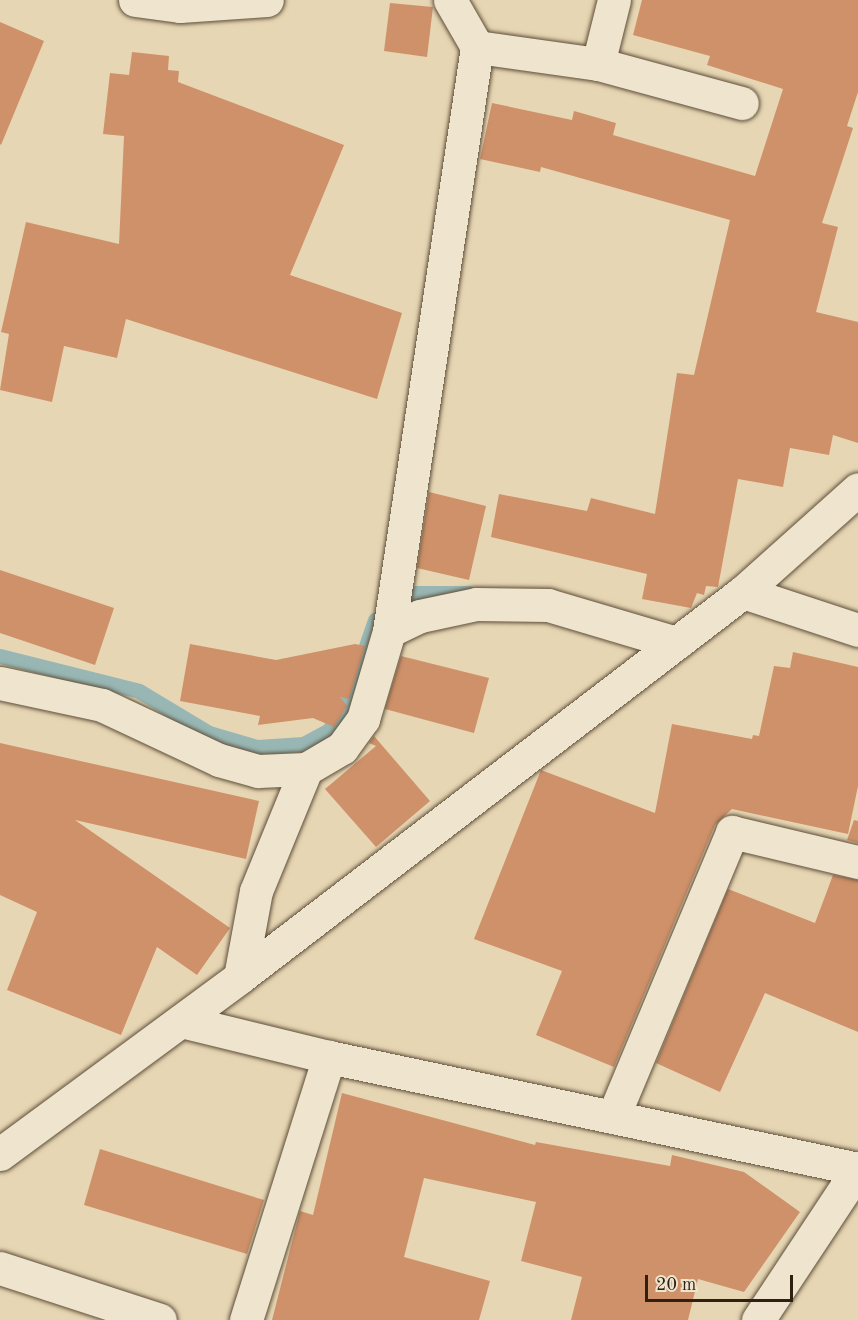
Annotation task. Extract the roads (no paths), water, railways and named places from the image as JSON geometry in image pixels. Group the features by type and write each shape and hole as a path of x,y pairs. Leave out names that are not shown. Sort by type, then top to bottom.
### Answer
{"street":[{"path":"135,0 180,6 267,0"},
{"path":"0,683 102,705 219,760 258,771 306,769 342,748 363,719 389,631 477,47 450,0"},
{"path":"598,64 614,0"},
{"path":"477,47 598,64 742,104"},
{"path":"0,1154 240,977 743,592 858,489"},
{"path":"743,592 858,630"},
{"path":"389,631 420,615 476,604 548,605 676,643"},
{"path":"240,977 256,891 306,769"},
{"path":"613,1117 732,832 858,862"},
{"path":"181,1021 329,1057 858,1169 758,1320"},
{"path":"246,1320 329,1057"},
{"path":"0,1268 160,1320"}],"waterway":[{"path":"410,593 469,593"},
{"path":"0,656 139,691 209,733 257,747 303,744 329,730 348,698 375,620"}]}
